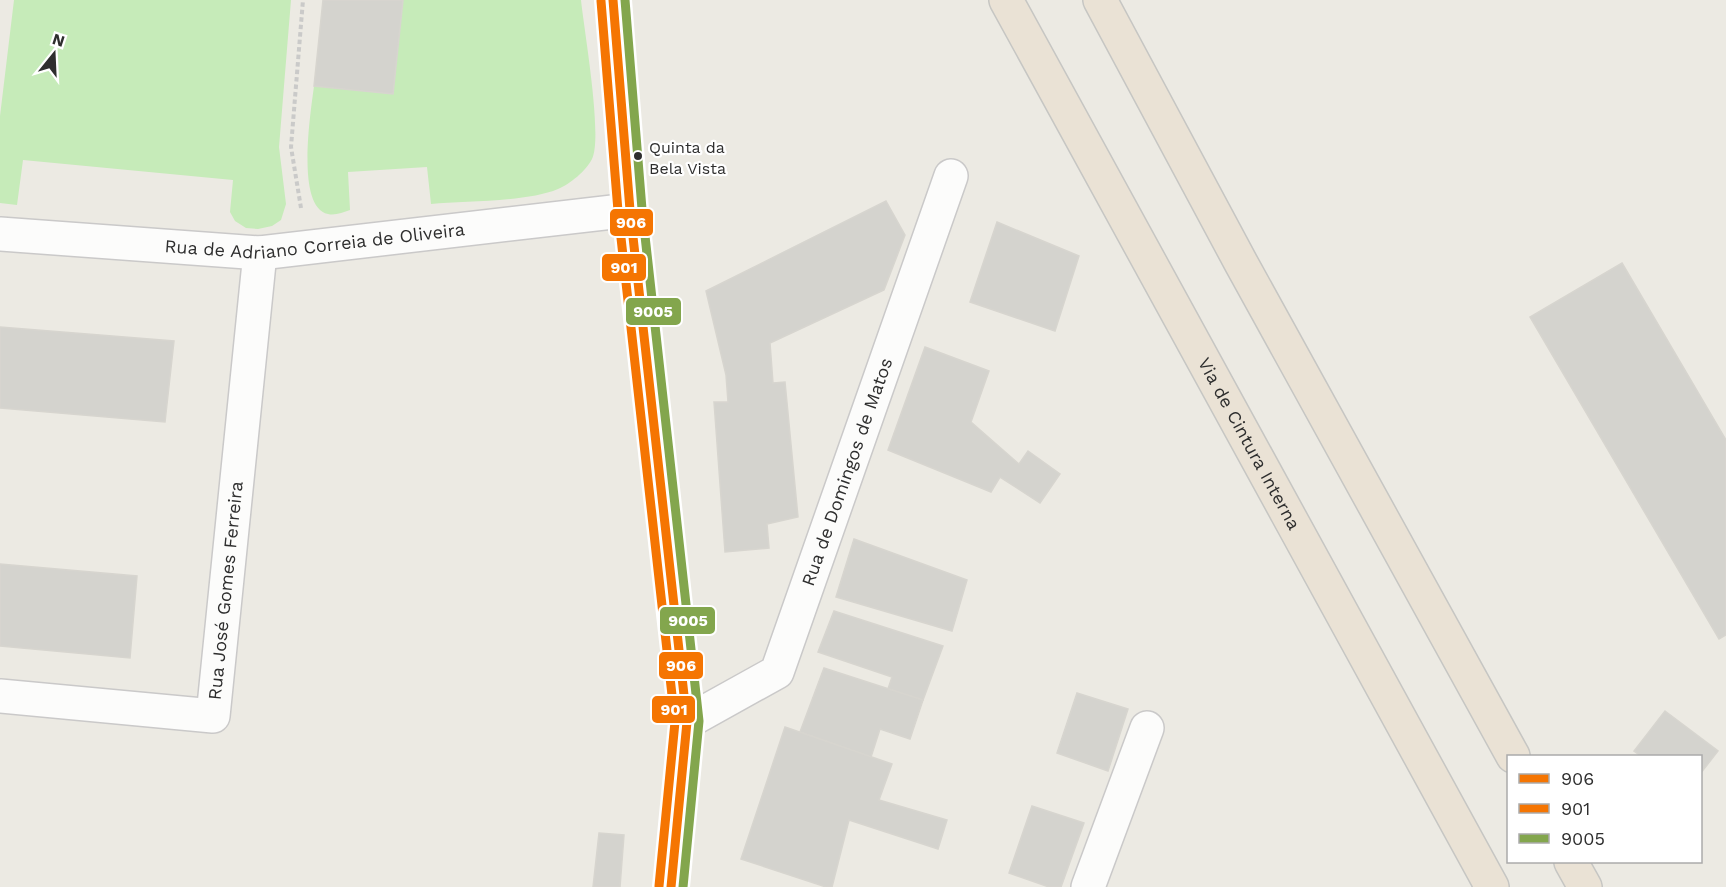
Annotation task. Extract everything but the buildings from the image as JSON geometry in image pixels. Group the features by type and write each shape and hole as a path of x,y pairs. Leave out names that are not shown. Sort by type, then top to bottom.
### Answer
{"highway":[{"name":"Via de Cintura Interna","path":"1006,0 1492,887"},
{"path":"1100,0 1241,263 1513,755"},
{"path":"1572,863 1585,887"}],"street":[{"path":"613,0 630,210 687,722 671,887"},
{"name":"Rua de Domingos de Matos","path":"687,722 777,672 951,176"},
{"name":"Rua de Adriano Correia de Oliveira","path":"0,234 260,253 630,210"},
{"name":"Rua José Gomes Ferreira","path":"0,696 213,716 260,253"},
{"path":"1088,887 1147,728"}],"path":[{"path":"303,0 291,147 308,248"}],"green space":[{"path":"14,0 291,0 279,147 286,204 281,220 272,226 258,229 246,228 235,221 230,212 233,180 23,160 17,205 0,203 0,116"},
{"path":"403,0 581,0 592,82 595,129 592,159 582,172 558,189 545,193 496,200 431,204 427,167 348,172 350,210 339,214 328,214 318,207 311,194 307,156 314,86 393,94"}],"transit line":[{"name":"906","path":"613,0 630,210 687,722 671,887"},
{"name":"9005","path":"625,0 642,209 699,721 683,887"},
{"name":"901","path":"601,1 618,211 675,722 659,886"}],"place":[{"name":"Quinta da Bela Vista","path":"638,156"}]}
